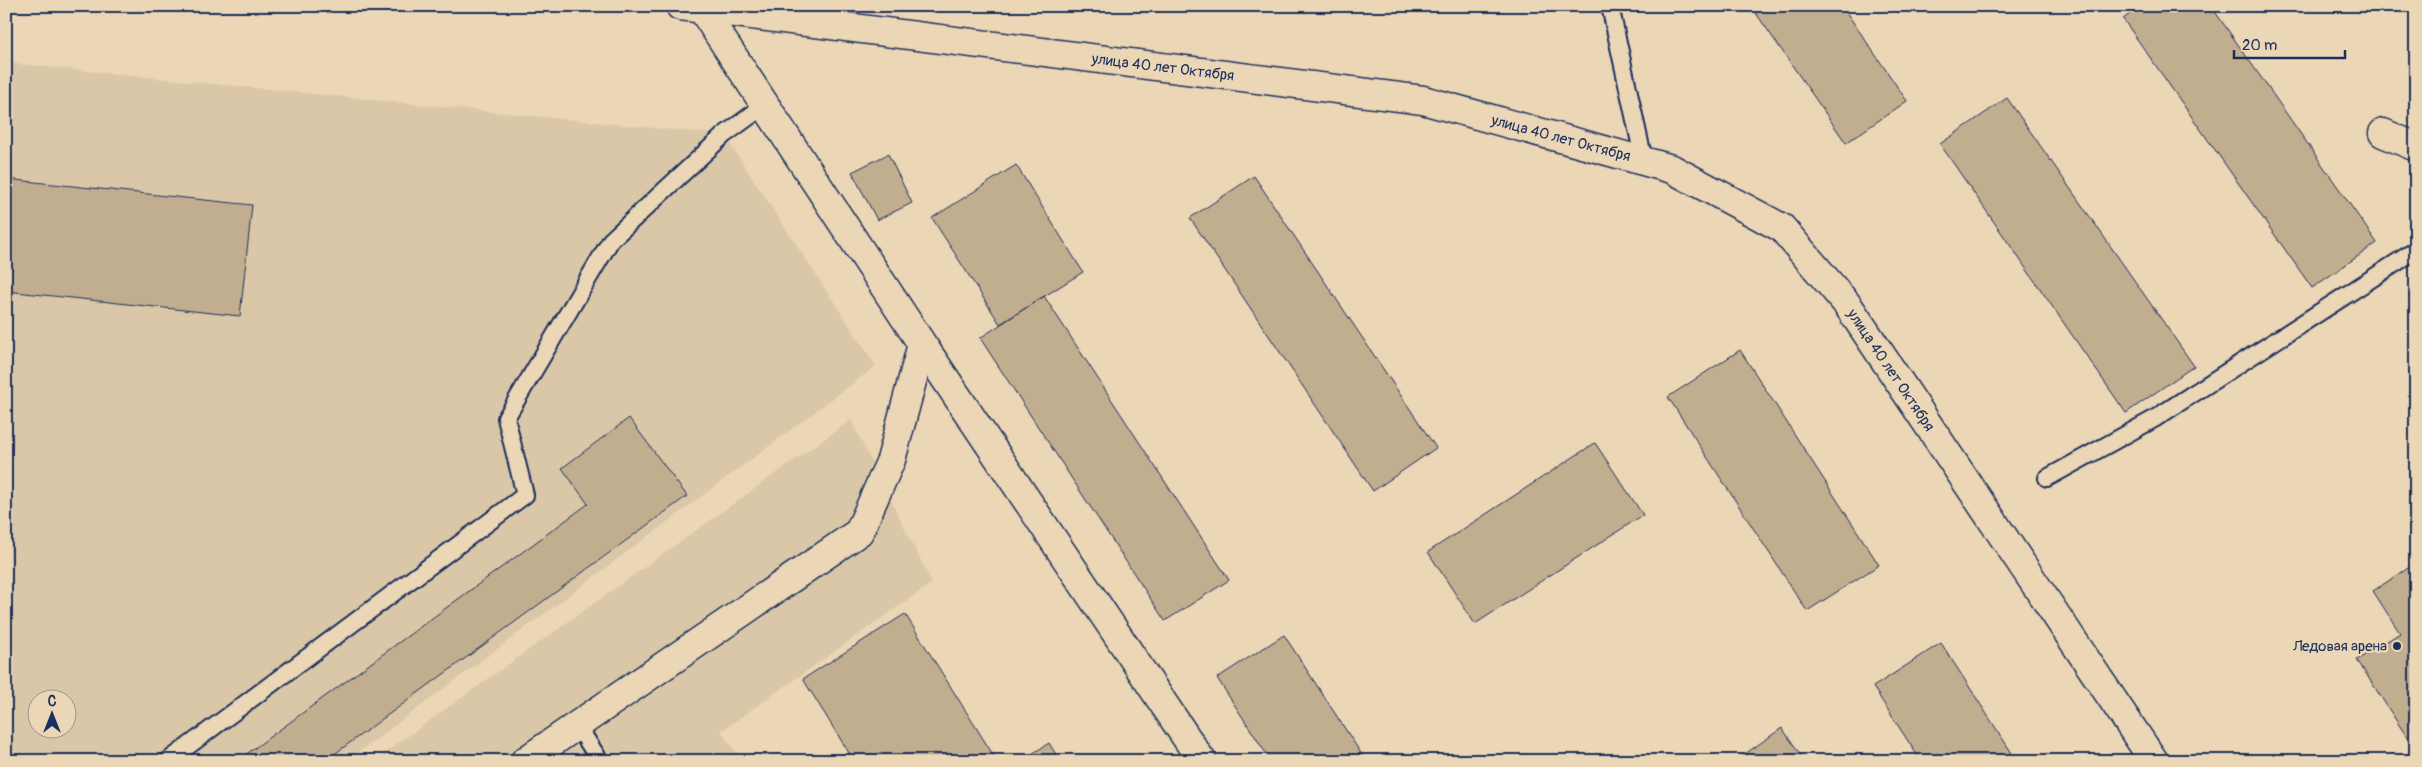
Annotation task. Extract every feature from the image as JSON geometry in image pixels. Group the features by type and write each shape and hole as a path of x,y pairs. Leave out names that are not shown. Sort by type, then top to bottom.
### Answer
{"main road":[{"name":"улица 40 лет Октября","path":"691,8 1422,100 1672,169 1782,228 1846,304 2154,761"},
{"path":"691,8 765,105 922,344 1202,761"},
{"path":"2383,133 2416,147"},
{"path":"525,761 859,532 891,460 922,344"}],"lane":[{"path":"1610,6 1644,161"},
{"path":"168,761 525,495 506,418 611,240 724,135 765,105"},
{"path":"2047,478 2154,419 2416,250"},
{"path":"577,725 600,761"}],"shaded area":[{"path":"6,63 724,135 876,366 347,761 6,761"},
{"path":"851,420 932,583 721,731 742,761 373,761"}],"building":[{"path":"1751,6 1842,6 1907,101 1846,143"},
{"path":"2141,6 2211,6 2377,243 2312,288 2123,19"},
{"path":"2007,98 2194,366 2126,413 1940,144"},
{"path":"888,154 912,203 877,220 852,172"},
{"path":"1016,165 1083,272 1000,324 932,218"},
{"path":"1254,176 1436,448 1373,491 1190,218"},
{"path":"6,179 252,205 240,316 6,291"},
{"path":"1044,296 1229,580 1165,621 980,338"},
{"path":"1740,350 1879,565 1807,611 1668,397"},
{"path":"629,418 687,496 325,761 237,761 588,504 562,468"},
{"path":"1595,443 1643,515 1475,624 1428,552"},
{"name":"Ледовая арена","path":"2416,563 2416,751 2357,660 2400,633 2373,591"},
{"path":"905,614 997,761 854,761 803,679"},
{"path":"1284,635 1366,761 1271,761 1217,678"},
{"path":"1941,643 2017,761 1921,761 1873,687"},
{"path":"1782,728 1805,761 1735,761"},
{"path":"1049,743 1060,761 1021,761"}],"place":[{"name":"Ледовая арена","path":"2397,646"}]}
